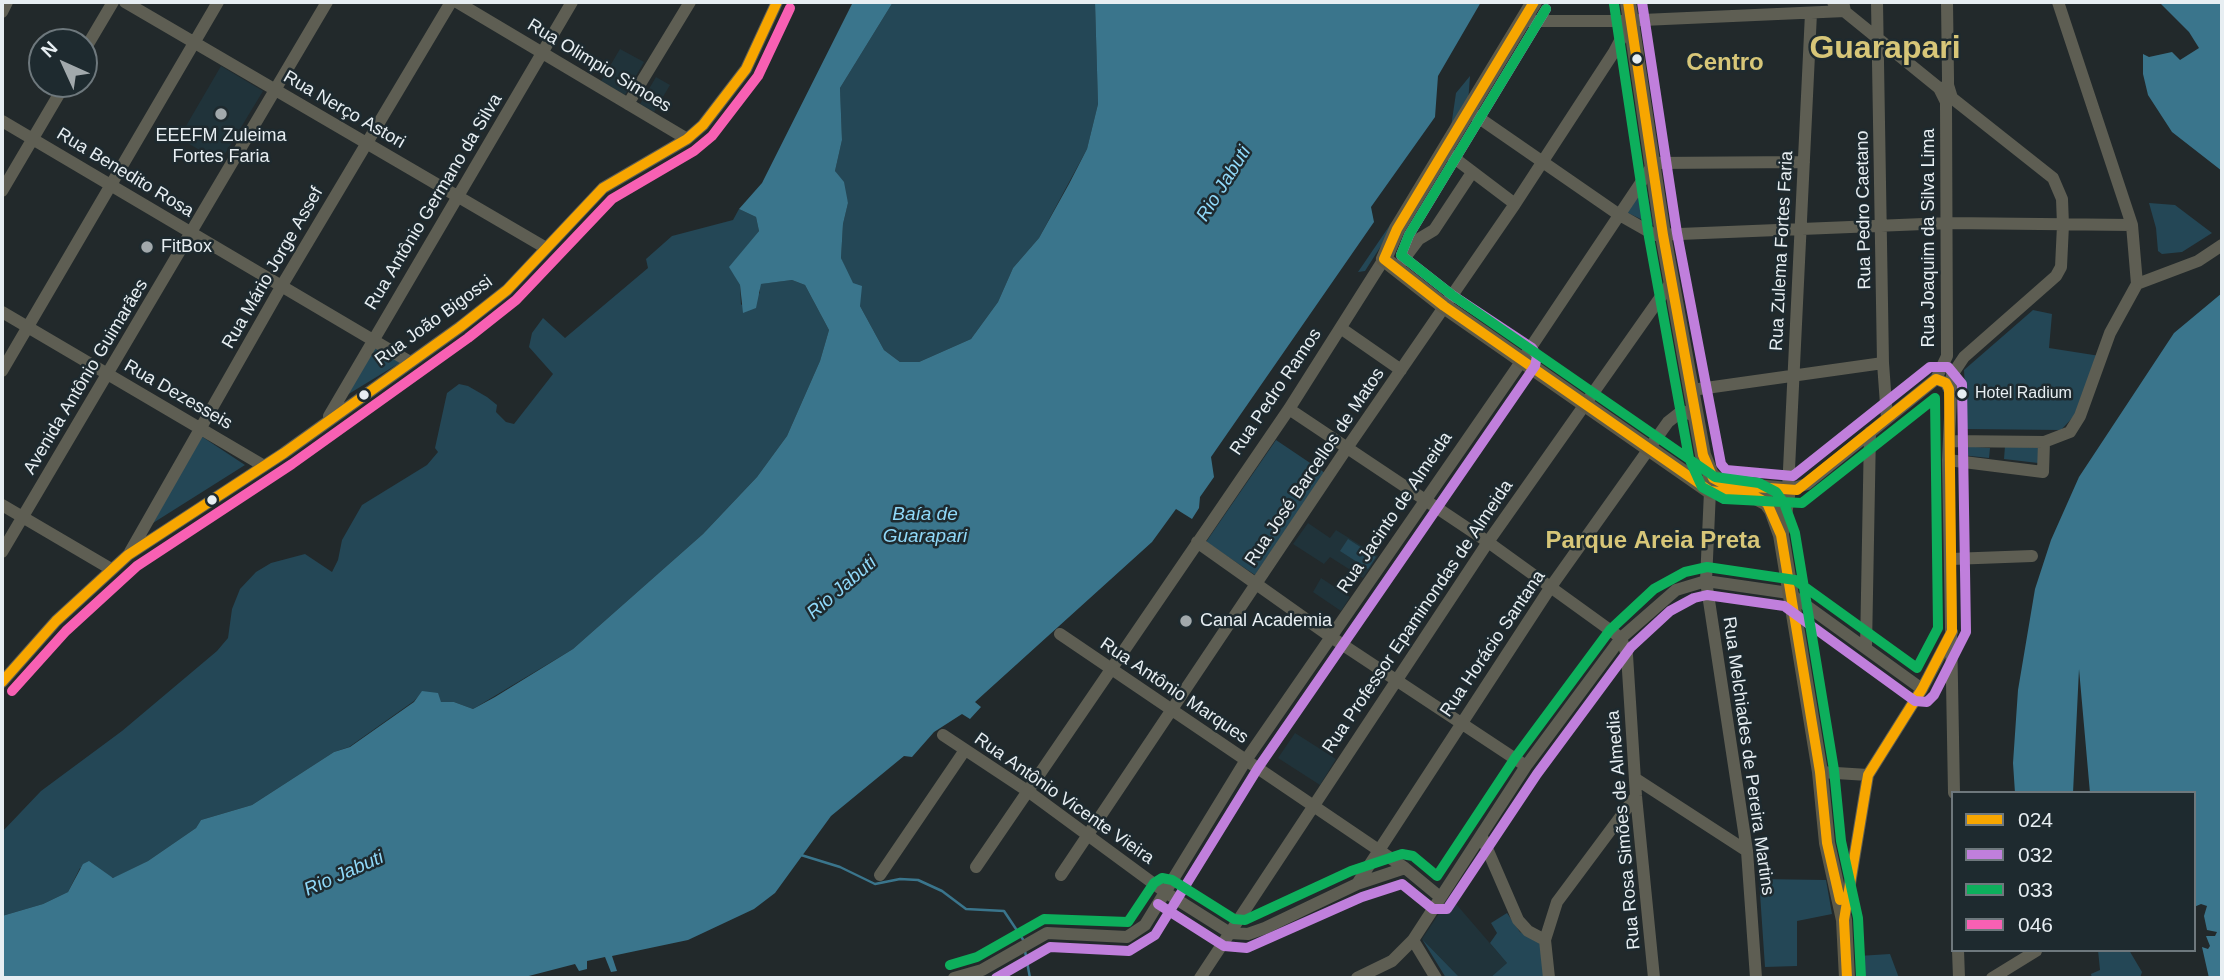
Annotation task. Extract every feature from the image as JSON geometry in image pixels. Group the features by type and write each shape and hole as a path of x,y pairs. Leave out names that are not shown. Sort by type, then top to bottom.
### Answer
{"main road":[{"name":"Rua Pedro Ramos","path":"1384,259 1397,229 1534,2"},
{"path":"1628,2 1663,235 1703,455 1711,475 1722,484 1788,490 1781,536"},
{"path":"1384,259 1444,306 1585,401 1710,491 1762,499 1772,510 1781,536 1820,772 1827,843 1844,920 1847,978"},
{"path":"1686,472 1695,467 1703,455"}],"street":[{"path":"2,12 7,2"},
{"path":"98,28 113,2"},
{"name":"Rua Nerço Astori","path":"125,2 546,248"},
{"path":"2,371 218,2"},
{"name":"Avenida Antônio Guimarães","path":"2,552 327,2"},
{"name":"Rua Mário Jorge Assef","path":"128,555 281,287 451,2"},
{"name":"Rua Olimpio Simoes","path":"457,2 687,139"},
{"name":"Rua Antônio Germano da Silva","path":"327,420 572,2"},
{"path":"628,104 690,2"},
{"name":"Rua João Bigossi","path":"2,682 56,621 128,555 264,466 507,290 603,188 687,139 703,125 747,69 777,2"},
{"path":"1833,2 1844,6 1879,37 1943,86"},
{"name":"Rua Pedro Caetano","path":"1877,2 1883,363 1887,418"},
{"path":"1947,2 1943,86 1949,100 2053,178 2062,199 2063,226 2061,267 2056,276 1964,357 1955,361 1947,356"},
{"path":"1950,441 1993,444 2044,442 2070,432 2080,416 2110,332 2137,284 2132,225 2058,2"},
{"path":"1523,21 1811,13 1844,6"},
{"name":"Rua Zulema Fortes Faria","path":"1788,490 1811,13"},
{"name":"Rua José Barcellos de Matos","path":"1172,711 1347,448 1515,204 1631,20"},
{"path":"2,191 57,98"},
{"name":"Rua Joaquim da Silva Lima","path":"1936,379 1947,356 1949,100"},
{"path":"1469,111 1618,214 1655,235 1948,223 2132,225"},
{"name":"Rua Benedito Rosa","path":"2,121 410,362"},
{"path":"1445,151 1471,174 1515,204"},
{"path":"1654,163 1804,162"},
{"name":"Rua Jacinto de Almeida","path":"954,978 982,970 1019,946 1047,933 1127,937 1137,933 1246,760 1523,359 1654,163"},
{"path":"1401,263 1419,239 1434,230 1471,174"},
{"path":"2137,284 2198,261 2222,246"},
{"name":"Rua Pedro Ramos","path":"976,867 1289,409 1384,259"},
{"path":"2137,261 2158,275"},
{"name":"Rua Professor Epaminondas de Almeida","path":"1200,978 1488,542 1672,281"},
{"name":"Rua Dezesseis","path":"2,312 264,466"},
{"name":"Rua José Barcellos de Matos","path":"1342,328 1401,370"},
{"name":"Rua Joaquim da Silva Lima","path":"1844,920 1868,775 1922,689 1952,631 1949,389 1952,375 1964,357"},
{"path":"1692,390 1883,363"},
{"path":"1788,490 1807,484 1936,379 1946,383 1949,389"},
{"path":"1289,409 1426,499 1621,638"},
{"name":"Rua Horácio Santana","path":"1357,884 1550,588 1650,448 1676,414 1686,411 1697,417"},
{"path":"1866,648 1870,432"},
{"path":"1948,460 2043,472 2044,442"},
{"path":"1993,444 1994,464"},
{"name":"Rua Melchiades de Pereira Martins","path":"1710,491 1706,581 1747,850 1756,978"},
{"path":"2,505 111,569"},
{"path":"1197,542 1331,637 1526,766"},
{"path":"1951,559 2032,556"},
{"path":"1357,978 1392,961 1413,940 1526,766 1621,638 1676,590 1706,581 1789,593 1922,689"},
{"path":"1952,631 1954,791"},
{"name":"Rua Antônio Marques","path":"1060,634 1405,868 1440,897"},
{"name":"Rua Rosa Simões de Almedia","path":"1621,638 1627,655 1636,796 1654,978"},
{"path":"1061,875 1172,711"},
{"name":"Rua Antônio Vicente Vieira","path":"943,736 1029,792 1165,892 1230,933"},
{"path":"880,875 965,750"},
{"path":"1820,772 1868,775"},
{"path":"1636,779 1747,850"},
{"path":"1549,978 1545,940 1557,902 1636,796"},
{"path":"1482,837 1518,920 1528,931 1545,940"},
{"path":"1230,933 1248,934 1265,928 1357,884 1405,868"},
{"path":"1413,940 1436,978"},
{"path":"1958,952 1959,978"},
{"path":"1992,978 2034,952"}],"shaded area":[{"path":"893,2 1095,2 1098,104 1087,149 1039,238 1013,268 998,302 971,339 919,362 900,362 884,350 860,306 841,258 843,224 848,203 835,171 842,140 840,88"},
{"path":"620,49 644,62 625,95 601,81"},
{"name":"EEEFM Zuleima Fortes Faria","path":"221,66 263,91 220,162 179,138"},
{"path":"1470,76 1468,103 1451,127 1456,93"},
{"path":"656,77 670,85 654,112 640,104"},
{"path":"1645,180 1653,225 1624,211"},
{"path":"2149,203 2175,205 2212,233 2182,252 2162,254 2158,251 2156,228"},
{"path":"739,209 756,217 759,231 730,267 740,285 741,305 760,293 760,284 792,280 805,285 829,330 820,361 787,436 757,477 703,534 573,649 473,709 454,702 441,702 422,692 414,701 349,747 334,752 252,805 201,820 196,828 148,861 114,878 80,868 68,892 43,904 2,916 2,832 41,791 122,731 217,651 228,638 232,609 240,589 256,572 271,563 305,554 332,572 338,560 342,540 362,505 427,465 438,452 435,448 447,393 459,384 468,386 497,405 496,412 506,422 514,424 553,374 529,347 532,333 543,318 565,338 648,268 646,259 672,236 733,220"},
{"path":"1392,222 1388,235 1365,271 1358,272"},
{"path":"2033,310 2052,314 2049,348 2100,356 2075,415 2061,430 1967,429 1964,370"},
{"path":"374,345 401,362 347,395"},
{"path":"201,436 245,465 153,523"},
{"path":"1276,440 1325,473 1255,575 1206,542"},
{"path":"1962,446 1990,448 1989,458 1961,455"},
{"path":"2005,446 2040,448 2038,463 2004,459"},
{"path":"1308,523 1330,538 1336,530 1378,556 1363,578 1330,557 1324,564 1293,544"},
{"path":"1348,539 1376,557 1368,569 1340,551"},
{"path":"1321,578 1350,597 1341,611 1313,592"},
{"path":"1295,733 1336,759 1320,785 1278,758"},
{"path":"1759,879 1826,880 1832,914 1797,921 1797,966 1765,967"},
{"path":"1450,897 1507,963 1490,978 1460,978 1422,939"},
{"path":"1507,913 1520,932 1540,942 1545,978 1490,978 1507,963 1490,943 1497,933 1491,923"},
{"path":"1422,939 1460,978 1446,978"},
{"path":"2098,952 2130,952 2142,972 2140,978 2092,978 2091,974 2100,970"},
{"path":"1890,954 1899,978 1859,978 1858,956"}],"water":[{"name":"Baía de Guarapari","path":"853,2 893,2 840,88 842,140 835,171 844,182 848,203 843,224 841,258 853,283 862,286 860,306 884,350 900,362 919,362 971,339 998,302 1013,268 1039,238 1087,149 1098,104 1095,2 1481,2 1438,76 1435,117 1371,207 1374,222 1211,457 1214,477 1200,497 1199,508 1192,519 1176,509 1152,542 975,702 981,707 970,719 962,714 934,732 912,757 904,756 831,816 775,893 754,909 688,940 612,956 617,971 611,972 605,957 587,961 587,969 579,971 575,964 521,978 2,978 2,916 43,904 68,892 83,864 89,861 113,878 148,861 196,828 201,820 252,805 334,752 350,747 414,702 422,691 438,693 441,702 454,702 473,709 495,697 573,649 703,534 757,477 787,436 820,361 829,330 805,285 792,280 761,284 756,308 743,313 740,285 729,267 759,231 756,217 739,209 762,183"},
{"path":"2159,2 2222,2 2222,171 2172,132 2148,95 2143,74 2143,54 2149,57 2172,52 2180,60 2199,48 2189,32"},
{"path":"2222,293 2222,978 2209,978 2202,947 2208,949 2210,946 2206,936 2215,936 2217,932 2207,930 2204,916 2207,906 2196,906 2196,791 2090,791 2079,669 2073,791 2015,791 2013,763 2018,690 2035,589 2051,540 2079,477 2174,333"}],"waterway":[{"path":"801,855 840,867 875,884 900,879 918,880 942,891 966,909 1004,911 1024,941"},
{"path":"1025,951 1030,978"}],"transit line":[{"name":"024","path":"2,682 56,621 128,555 284,453 460,327 507,290 603,188 687,139 703,125 746,69 777,2"},
{"name":"024","path":"1534,2 1397,229 1384,259 1444,306 1710,491 1754,496 1767,503 1781,535 1820,772 1827,843 1840,900"},
{"name":"024","path":"1628,2 1663,235 1703,455 1713,478 1726,485 1797,490 1936,379 1946,383 1949,389 1952,631 1922,689 1868,775 1844,920 1847,978"},
{"name":"032","path":"1158,904 1224,946 1247,948 1362,897 1402,884 1433,909 1447,909 1537,774 1631,647 1670,611 1694,598 1707,595 1784,606 1915,701 1927,702 1934,695 1966,632 1962,384 1948,367 1930,367 1793,476 1726,470 1721,464 1677,233 1642,2"},
{"name":"033","path":"950,965 977,957 1044,919 1128,922 1154,883 1162,878 1172,880 1234,919 1245,920 1351,871 1402,854 1413,856 1437,876 1515,758 1610,630 1654,589 1685,572 1707,567 1795,580 1917,668 1938,628 1935,398 1802,503 1724,499 1702,487 1689,458 1649,237 1614,4"},
{"name":"046","path":"12,691 66,631 137,566 292,464 468,338 516,300 612,199 694,151 712,136 758,76 790,8"},
{"name":"032","path":"996,978 1050,947 1129,951 1155,935 1258,768 1535,366 1537,356 1532,348 1452,295 1401,255 1409,235 1546,9"},
{"name":"033","path":"1546,9 1409,235 1401,255 1452,295 1715,477 1759,483 1776,492 1784,503 1795,533 1834,770 1841,841 1858,918 1861,977"}],"place":[{"name":"EEEFM Zuleima Fortes Faria","path":"221,114"},
{"name":"FitBox","path":"147,247"},
{"name":"Hotel Radium","path":"1962,394"},
{"name":"Canal Academia","path":"1186,621"}],"district":[{"name":"Guarapari","path":"1885,49"},
{"name":"Centro","path":"1725,63"},
{"name":"Parque Areia Preta","path":"1653,541"}],"water label":[{"name":"Rio Jabuti","path":"1224,184"},
{"name":"Rio Jabuti","path":"842,588"},
{"name":"Rio Jabuti","path":"344,874"}]}
